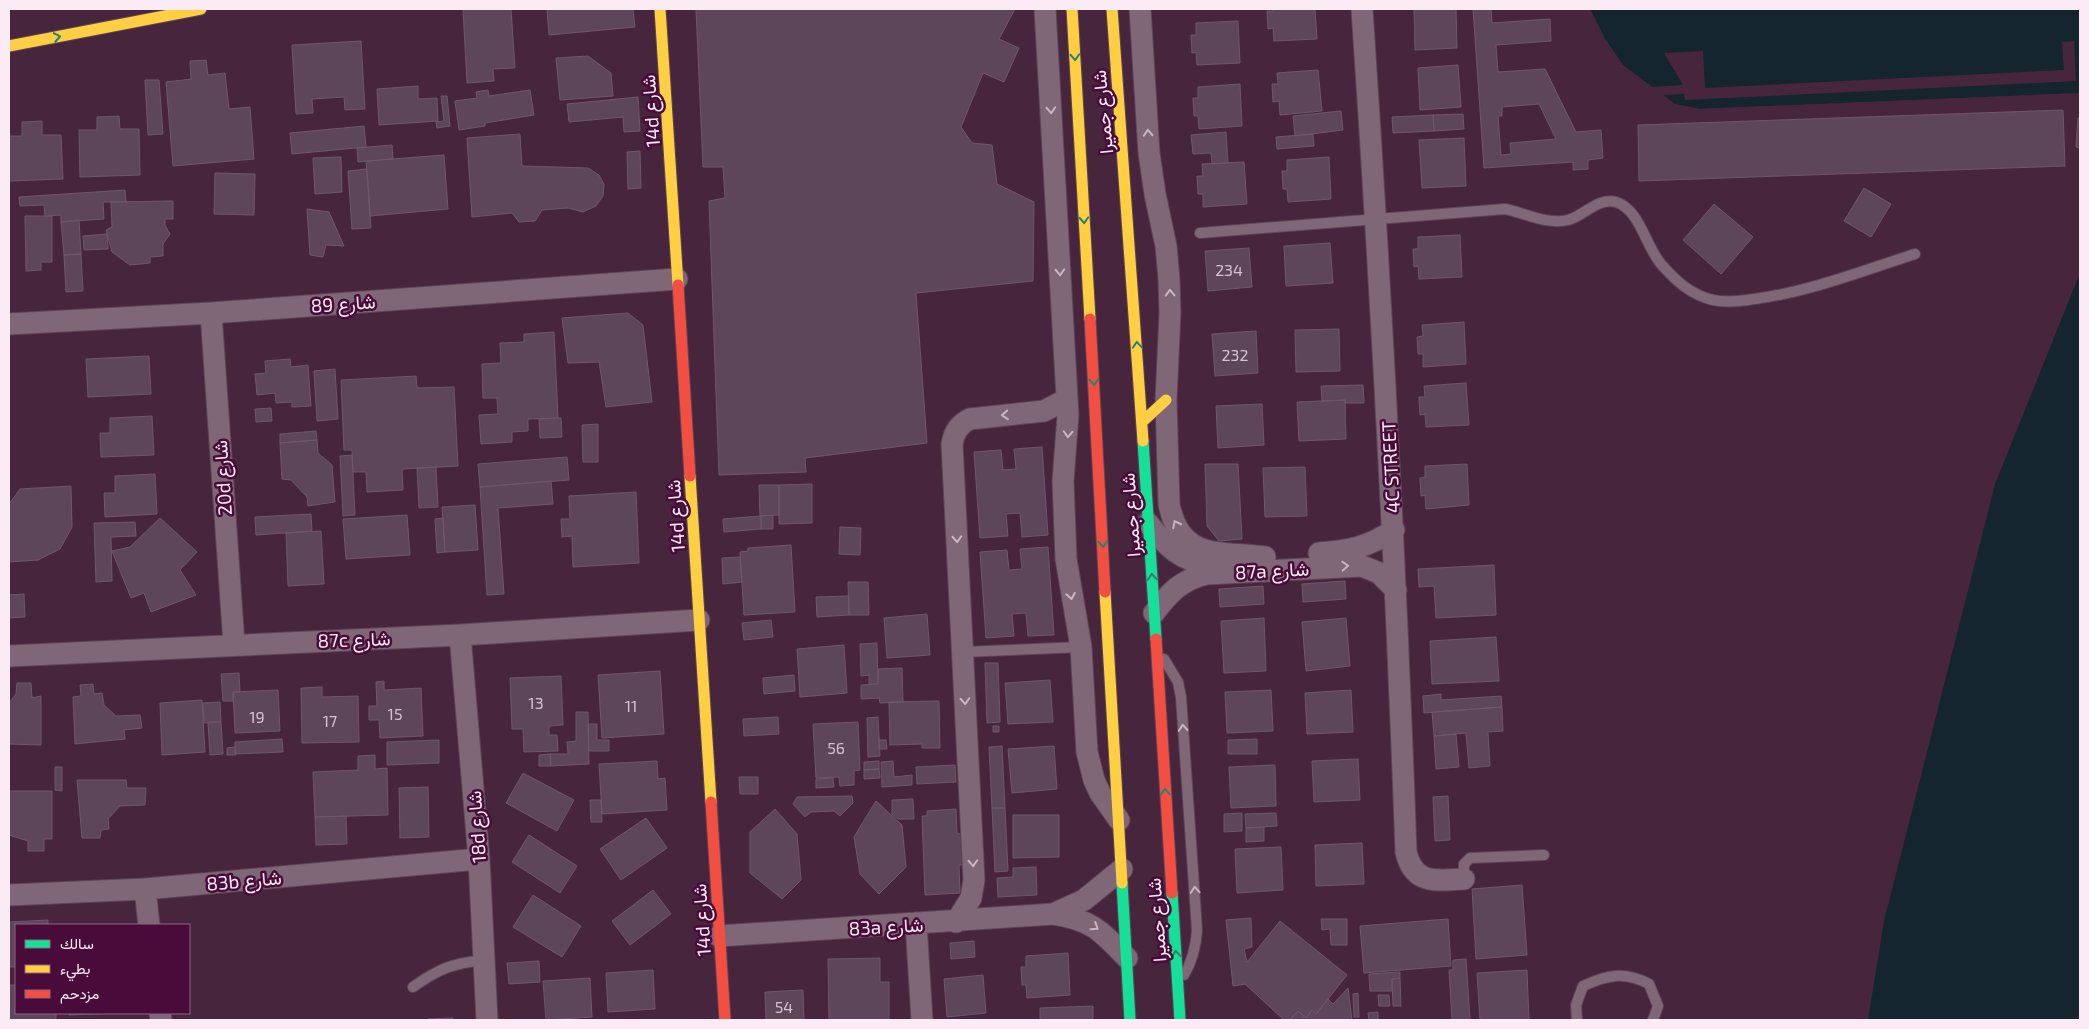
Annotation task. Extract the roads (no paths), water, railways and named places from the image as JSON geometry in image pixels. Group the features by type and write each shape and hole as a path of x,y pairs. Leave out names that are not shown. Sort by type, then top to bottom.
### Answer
{"main road":[{"path":"9,46 201,9"},
{"name":"14d شارع","path":"660,9 724,1020"},
{"name":"شارع جميرا","path":"1072,9 1130,1020"},
{"name":"شارع جميرا","path":"1112,9 1142,422 1180,1020"},
{"path":"1142,422 1166,400"}],"street":[{"path":"1045,9 1068,399 1068,432 1063,481 1065,550 1069,584 1081,647 1090,766 1100,793 1119,820"},
{"path":"1140,9 1149,153 1166,246 1169,279 1170,313 1166,400 1169,504 1177,528 1194,546 1205,551 1265,557"},
{"name":"4C STREET","path":"1362,9 1377,220 1394,530 1406,852 1408,862 1422,877 1431,880 1464,879"},
{"name":"شارع 89","path":"9,324 211,313 677,279"},
{"name":"20d شارع","path":"211,313 234,644"},
{"path":"956,922 971,898 974,880 952,444 954,436 963,422 970,418 1036,413 1068,399"},
{"name":"87a شارع","path":"1148,523 1169,548 1177,554 1206,563 1355,549 1373,542 1394,530"},
{"name":"87a شارع","path":"1154,613 1174,588 1184,581 1206,574 1362,566 1379,573 1396,590"},
{"name":"87c شارع","path":"9,656 234,644 460,635 699,620"},
{"name":"18d شارع","path":"460,635 479,859 487,1020"},
{"name":"83b شارع","path":"9,895 145,889 479,859"},
{"name":"83a شارع","path":"1053,914 1084,900 1122,869"},
{"path":"145,889 149,924"},
{"name":"83a شارع","path":"720,936 956,922 1053,914 1086,922 1102,932 1127,958"},
{"path":"916,924 922,1020"}],"lane":[{"path":"1200,233 1505,209 1549,220 1566,220 1582,214 1597,204 1608,201 1616,202 1632,212 1650,249 1683,287 1706,298 1730,302 1784,295 1914,254"},
{"path":"1156,646 1171,669 1181,696 1197,920 1194,954 1178,987"},
{"path":"962,652 1081,647"},
{"path":"1464,879 1464,864 1470,858 1544,855"},
{"path":"413,987 431,974 451,965 484,960"},
{"path":"1577,1020 1576,1005 1583,986 1600,978 1616,975 1638,978 1649,984 1658,1006 1653,1020"}],"water":[{"path":"1590,9 2080,9 2080,93 1699,109 1675,104 1623,65 1605,39"},
{"path":"2080,273 2080,1020 1868,1020 1884,921 1995,484"}]}
